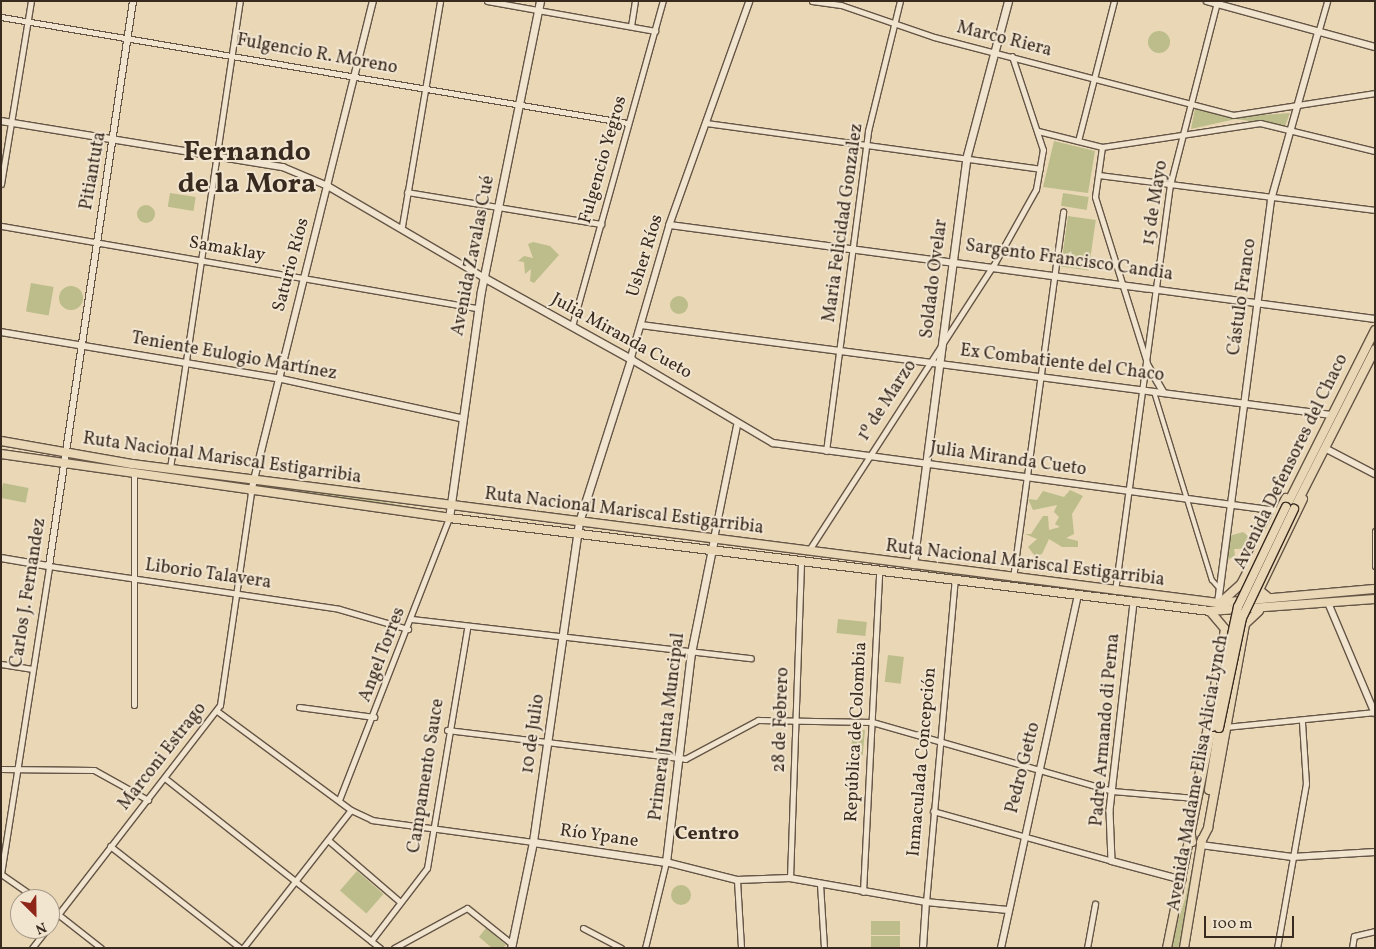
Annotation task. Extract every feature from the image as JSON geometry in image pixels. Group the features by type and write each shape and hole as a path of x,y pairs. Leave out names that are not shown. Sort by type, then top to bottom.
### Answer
{"highway":[{"name":"Avenida Defensores del Chaco","path":"1242,607 1290,508 1302,476 1331,415 1375,330"},
{"name":"Avenida Defensores del Chaco","path":"1290,508 1306,485 1375,349"},
{"name":"Ruta Nacional Mariscal Estigarribia","path":"1,441 66,453 170,468 1242,607"},
{"name":"Ruta Nacional Mariscal Estigarribia","path":"1,454 64,466 251,492 879,572 1210,611 1242,607"},
{"path":"1219,603 1241,584 1278,511 1302,476"},
{"path":"1279,599 1262,597 1260,590 1297,517 1306,485"},
{"path":"896,574 897,562"},
{"path":"1242,607 1279,599 1375,589"},
{"path":"1242,607 1264,609 1375,599"},
{"name":"Avenida Madame Elisa Alicia Lynch","path":"1184,948 1219,727 1242,607"},
{"path":"1219,727 1245,624 1264,609"},
{"path":"1192,842 1194,798 1225,629 1210,611"},
{"name":"Avenida Madame Elisa Alicia Lynch","path":"1167,948 1219,727"}],"main road":[{"name":"Avenida Zavalas Cué","path":"449,518 449,504 460,418 478,308 540,1"},
{"name":"Soldado Ovelar","path":"913,564 966,159 1007,1"},
{"name":"Julia Miranda Cueto","path":"484,277 631,359"},
{"name":"Usher Ríos","path":"579,522 631,359"},
{"name":"10 de Julio","path":"512,946 533,842 579,522"},
{"name":"Primera Junta Muncipal","path":"666,862 691,653 709,550 714,539"},
{"name":"Río Ypane","path":"533,842 666,862"}],"street":[{"path":"1,184 32,1"},
{"name":"Pitiantuta","path":"66,453 96,243 130,38 133,1"},
{"path":"170,468 200,259 236,55 240,1"},
{"name":"Saturio Ríos","path":"251,492 277,378 357,76 373,1"},
{"path":"402,226 424,86 440,1"},
{"path":"487,1 654,31"},
{"path":"631,26 634,1"},
{"name":"Fulgencio Yegros","path":"572,326 663,1"},
{"name":"Usher Ríos","path":"631,359 670,225 750,1"},
{"name":"Marco Riera","path":"812,1 894,21 993,51 1233,116 1296,108 1375,93"},
{"name":"Maria Felicidad Gonzalez","path":"826,451 841,350 866,147 900,1"},
{"path":"1078,140 1096,78 1114,1"},
{"path":"1207,1 1375,48"},
{"name":"Cástulo Franco","path":"1219,603 1230,505 1272,200 1289,131 1327,1"},
{"name":"15 de Mayo","path":"1115,591 1148,365 1170,185 1217,3"},
{"name":"Fulgencio R. Moreno","path":"1,17 424,86 628,123"},
{"name":"1º de Marzo","path":"809,550 868,456 993,266 1031,200 1040,170 1043,150 1012,56"},
{"name":"Julia Miranda Cueto","path":"1,121 218,155 282,167 328,186 402,226 484,277"},
{"path":"1038,131 1102,146 1248,122 1375,151"},
{"path":"706,123 1040,170"},
{"path":"1102,146 1095,196 1148,365 1164,392"},
{"path":"1099,175 1272,200 1375,210"},
{"path":"407,192 601,224"},
{"path":"1013,578 1063,211"},
{"name":"Sargento Francisco Candia","path":"670,225 953,260 1375,319"},
{"name":"Samaklay","path":"1,226 478,308"},
{"name":"Ex Combatiente del Chaco","path":"641,325 1331,415"},
{"name":"Teniente Eulogio Martínez","path":"1,332 277,378 460,418"},
{"name":"Julia Miranda Cueto","path":"631,359 658,371 737,426 774,444 1278,511"},
{"path":"1154,391 1212,580 1220,588"},
{"path":"714,539 737,426"},
{"path":"1325,448 1375,474"},
{"name":"Carlos J. Fernandez","path":"1,874 66,453"},
{"path":"134,476 136,580 134,705"},
{"name":"Marconi Estrago","path":"60,913 110,846 166,779 217,711 237,595 251,492"},
{"name":"Angel Torres","path":"339,800 374,717 449,518"},
{"path":"1375,531 1375,566"},
{"name":"Liborio Talavera","path":"1,558 136,580 339,609 408,629"},
{"name":"28 de Febrero","path":"790,878 801,562"},
{"name":"República de Colombia","path":"863,892 879,572"},
{"name":"Inmaculada Concepción","path":"923,948 933,811 955,580"},
{"name":"Pedro Getto","path":"1001,948 1023,838 1041,768 1078,596"},
{"name":"Padre Armando di Perna","path":"1112,861 1112,791 1134,602"},
{"path":"1219,727 1302,722 1375,712 1329,604"},
{"path":"412,619 467,628 562,636 691,653 751,658"},
{"name":"Campamento Sauce","path":"370,941 427,868 447,730 467,628"},
{"path":"1,664 32,669"},
{"path":"299,707 374,717"},
{"name":"Río Ypane","path":"217,711 352,810 372,820 431,831 533,842"},
{"path":"447,730 548,740 679,758 694,756 751,722 872,722 1041,768 1112,791 1194,798"},
{"path":"1277,948 1308,770 1302,722"},
{"path":"1,769 16,772 94,770 148,800"},
{"path":"166,779 380,948"},
{"path":"110,846 241,948 352,810"},
{"path":"933,811 1023,838 1183,880"},
{"path":"328,840 400,902"},
{"path":"1201,843 1292,857 1375,852"},
{"name":"Río Ypane","path":"666,862 737,880 790,878 926,902 1008,910"},
{"name":"Primera Junta Muncipal","path":"645,948 666,862"},
{"path":"1,874 23,889"},
{"path":"737,880 741,948"},
{"path":"820,884 824,948"},
{"path":"1087,948 1095,904"},
{"path":"394,948 467,908 512,946"},
{"path":"60,915 101,948"},
{"path":"583,928 621,948"},
{"path":"1352,948 1353,937 1375,931"}],"green space":[{"path":"1159,31 1169,38 1170,42 1163,52 1159,53 1149,46 1148,42 1155,32"},
{"path":"1195,108 1236,117 1290,113 1285,126 1236,119 1191,129"},
{"path":"1054,141 1095,151 1088,193 1043,187"},
{"path":"170,193 196,197 193,211 168,207"},
{"path":"1063,193 1089,197 1087,210 1061,206"},
{"path":"146,205 154,210 155,214 150,222 146,223 138,218 137,214 142,206"},
{"path":"1068,216 1096,220 1089,270 1061,267"},
{"path":"533,242 550,246 559,255 534,283 530,281 531,269 525,274 524,262 518,261 524,256 533,258 528,244"},
{"path":"31,283 54,287 49,316 26,312"},
{"path":"71,286 79,290 83,298 79,306 71,310 63,306 59,298 63,290"},
{"path":"675,296 683,296 688,301 686,312 675,314 670,309 670,301"},
{"path":"3,483 29,488 26,503 1,498"},
{"path":"260,484 340,494 439,512 260,488"},
{"path":"1070,490 1083,496 1072,514 1074,534 1066,538 1078,541 1078,547 1062,547 1049,539 1042,554 1035,556 1028,547 1037,539 1025,534 1031,534 1043,516 1048,516 1049,530 1060,527 1055,524 1059,517 1054,512 1057,505 1033,510 1028,499 1037,500 1043,491 1064,497"},
{"path":"1243,532 1258,543 1254,548 1234,549 1235,555 1228,560 1229,536"},
{"path":"905,570 931,571 1233,607 1205,607"},
{"path":"838,619 867,622 865,636 837,633"},
{"path":"888,655 904,657 901,684 885,682"},
{"path":"853,729 865,730 863,755 851,754"},
{"path":"1197,847 1179,948 1169,948 1185,899"},
{"path":"357,871 383,894 366,914 340,891"},
{"path":"681,885 688,888 691,895 688,902 681,905 674,902 671,895 674,888"},
{"path":"871,921 900,921 900,935 871,935"},
{"path":"486,928 506,945 503,948 492,948 479,937"},
{"path":"871,936 900,936 900,948 871,948"}],"district":[{"name":"Fernando de la Mora","path":"247,169"},
{"name":"Centro","path":"707,834"}]}
